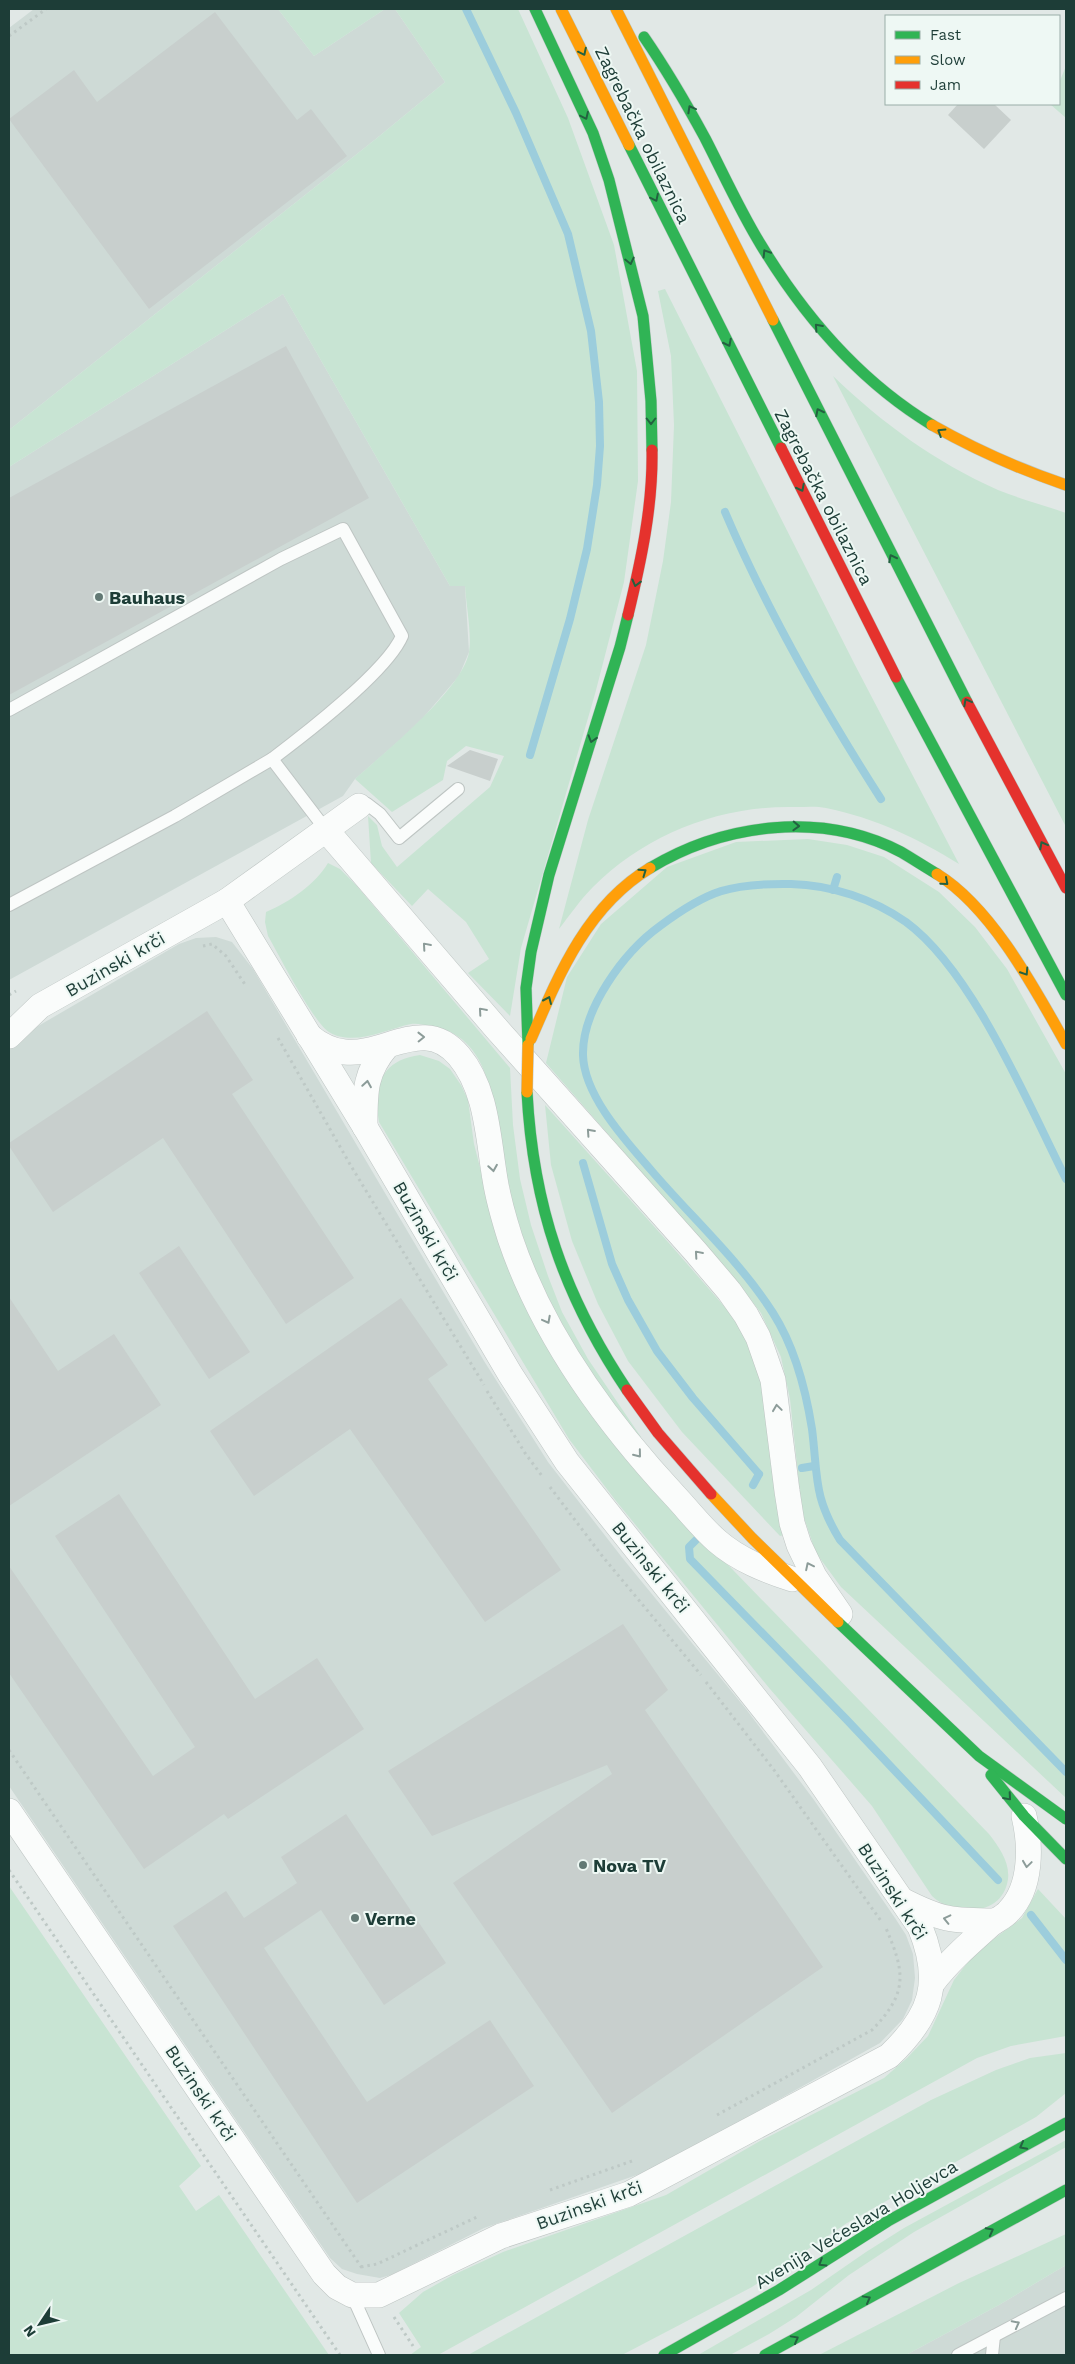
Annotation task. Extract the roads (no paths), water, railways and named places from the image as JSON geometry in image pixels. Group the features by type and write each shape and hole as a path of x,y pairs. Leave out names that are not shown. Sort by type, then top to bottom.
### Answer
{"main road":[{"path":"535,9 593,132 609,180 627,248 643,316 651,401 652,458 648,514 640,566 620,647 549,875 531,952 526,988 527,1092 530,1139 545,1211 560,1262 582,1313 603,1354 662,1435 716,1498 792,1579 980,1758 1036,1795 1066,1819"},
{"name":"Zagrebačka obilaznica","path":"561,9 907,699 1066,995"},
{"name":"Zagrebačka obilaznica","path":"616,9 929,630 1066,888"},
{"path":"620,9 642,33 669,71 761,245 792,294 846,358 879,388 909,411 960,444 1004,464 1066,485"},
{"path":"528,1045 567,957 598,913 622,888 670,854 702,840 737,831 770,826 817,827 851,833 890,847 914,859 940,877 968,902 1011,951 1030,980 1066,1044"},
{"path":"980,1758 1000,1788 1057,1850 1065,1864"},
{"name":"Avenija Većeslava Holjevca","path":"664,2355 772,2294 888,2221 1066,2123"},
{"path":"765,2355 1066,2190"}],"street":[{"name":"Buzinski krči","path":"9,1036 40,1006 227,901 360,806"},
{"path":"326,830 496,1028 695,1252 746,1315 758,1337 773,1380 787,1491 799,1546 814,1576 854,1636"},
{"name":"Buzinski krči","path":"9,1811 324,2274 337,2287 352,2295 379,2295 501,2236 629,2194 888,2056 905,2041 916,2025 928,2002 933,1982 928,1946 920,1927 810,1767 567,1462 510,1374 365,1127 227,901"},
{"path":"9,1016 40,1006"},
{"path":"309,1036 321,1045 346,1052 369,1051 417,1037 430,1037 443,1042 459,1055 471,1073 482,1100 496,1182 510,1238 536,1297 568,1358 598,1404 647,1466 716,1541 746,1561 792,1579"},
{"path":"365,1127 367,1079 376,1059 388,1046"},
{"path":"933,1982 962,1949 995,1920 1008,1913 1015,1904 1025,1879 1029,1836 1024,1816"},
{"path":"901,1899 938,1917 955,1921 995,1920"}],"lane":[{"path":"9,710 281,559 342,529 402,636 397,647 354,690 272,760 175,816 9,905"},
{"path":"272,760 326,830"},
{"path":"360,806 367,804 380,814 399,838 458,790"},
{"path":"352,2295 380,2355"},
{"path":"958,2355 1066,2298"},
{"path":"992,2355 994,2336"}],"waterway":[{"path":"466,9 516,113 568,234 591,331 599,402 600,446 597,485 587,549 570,619 530,755"},
{"path":"725,512 759,587 797,659 881,799"},
{"path":"833,890 837,877"},
{"path":"1066,1179 997,1041 954,972 931,944 906,922 880,906 852,895 837,890 806,885 752,885 721,891 692,904 646,937 633,951 608,983 597,1001 590,1019 583,1055 585,1071 598,1102 630,1146 746,1275 773,1313 787,1340 798,1369 806,1399 821,1498 831,1525 840,1540 1066,1772"},
{"path":"583,1163 612,1264 628,1300 657,1351 693,1398 759,1474"},
{"path":"802,1468 814,1466"},
{"path":"753,1485 759,1474"},
{"path":"696,1540 689,1547 690,1559 846,1719 998,1880"},
{"path":"1031,1915 1066,1960"}],"place":[{"name":"Bauhaus","path":"99,597"},
{"name":"Nova TV","path":"583,1865"},
{"name":"Verne","path":"355,1918"}]}
